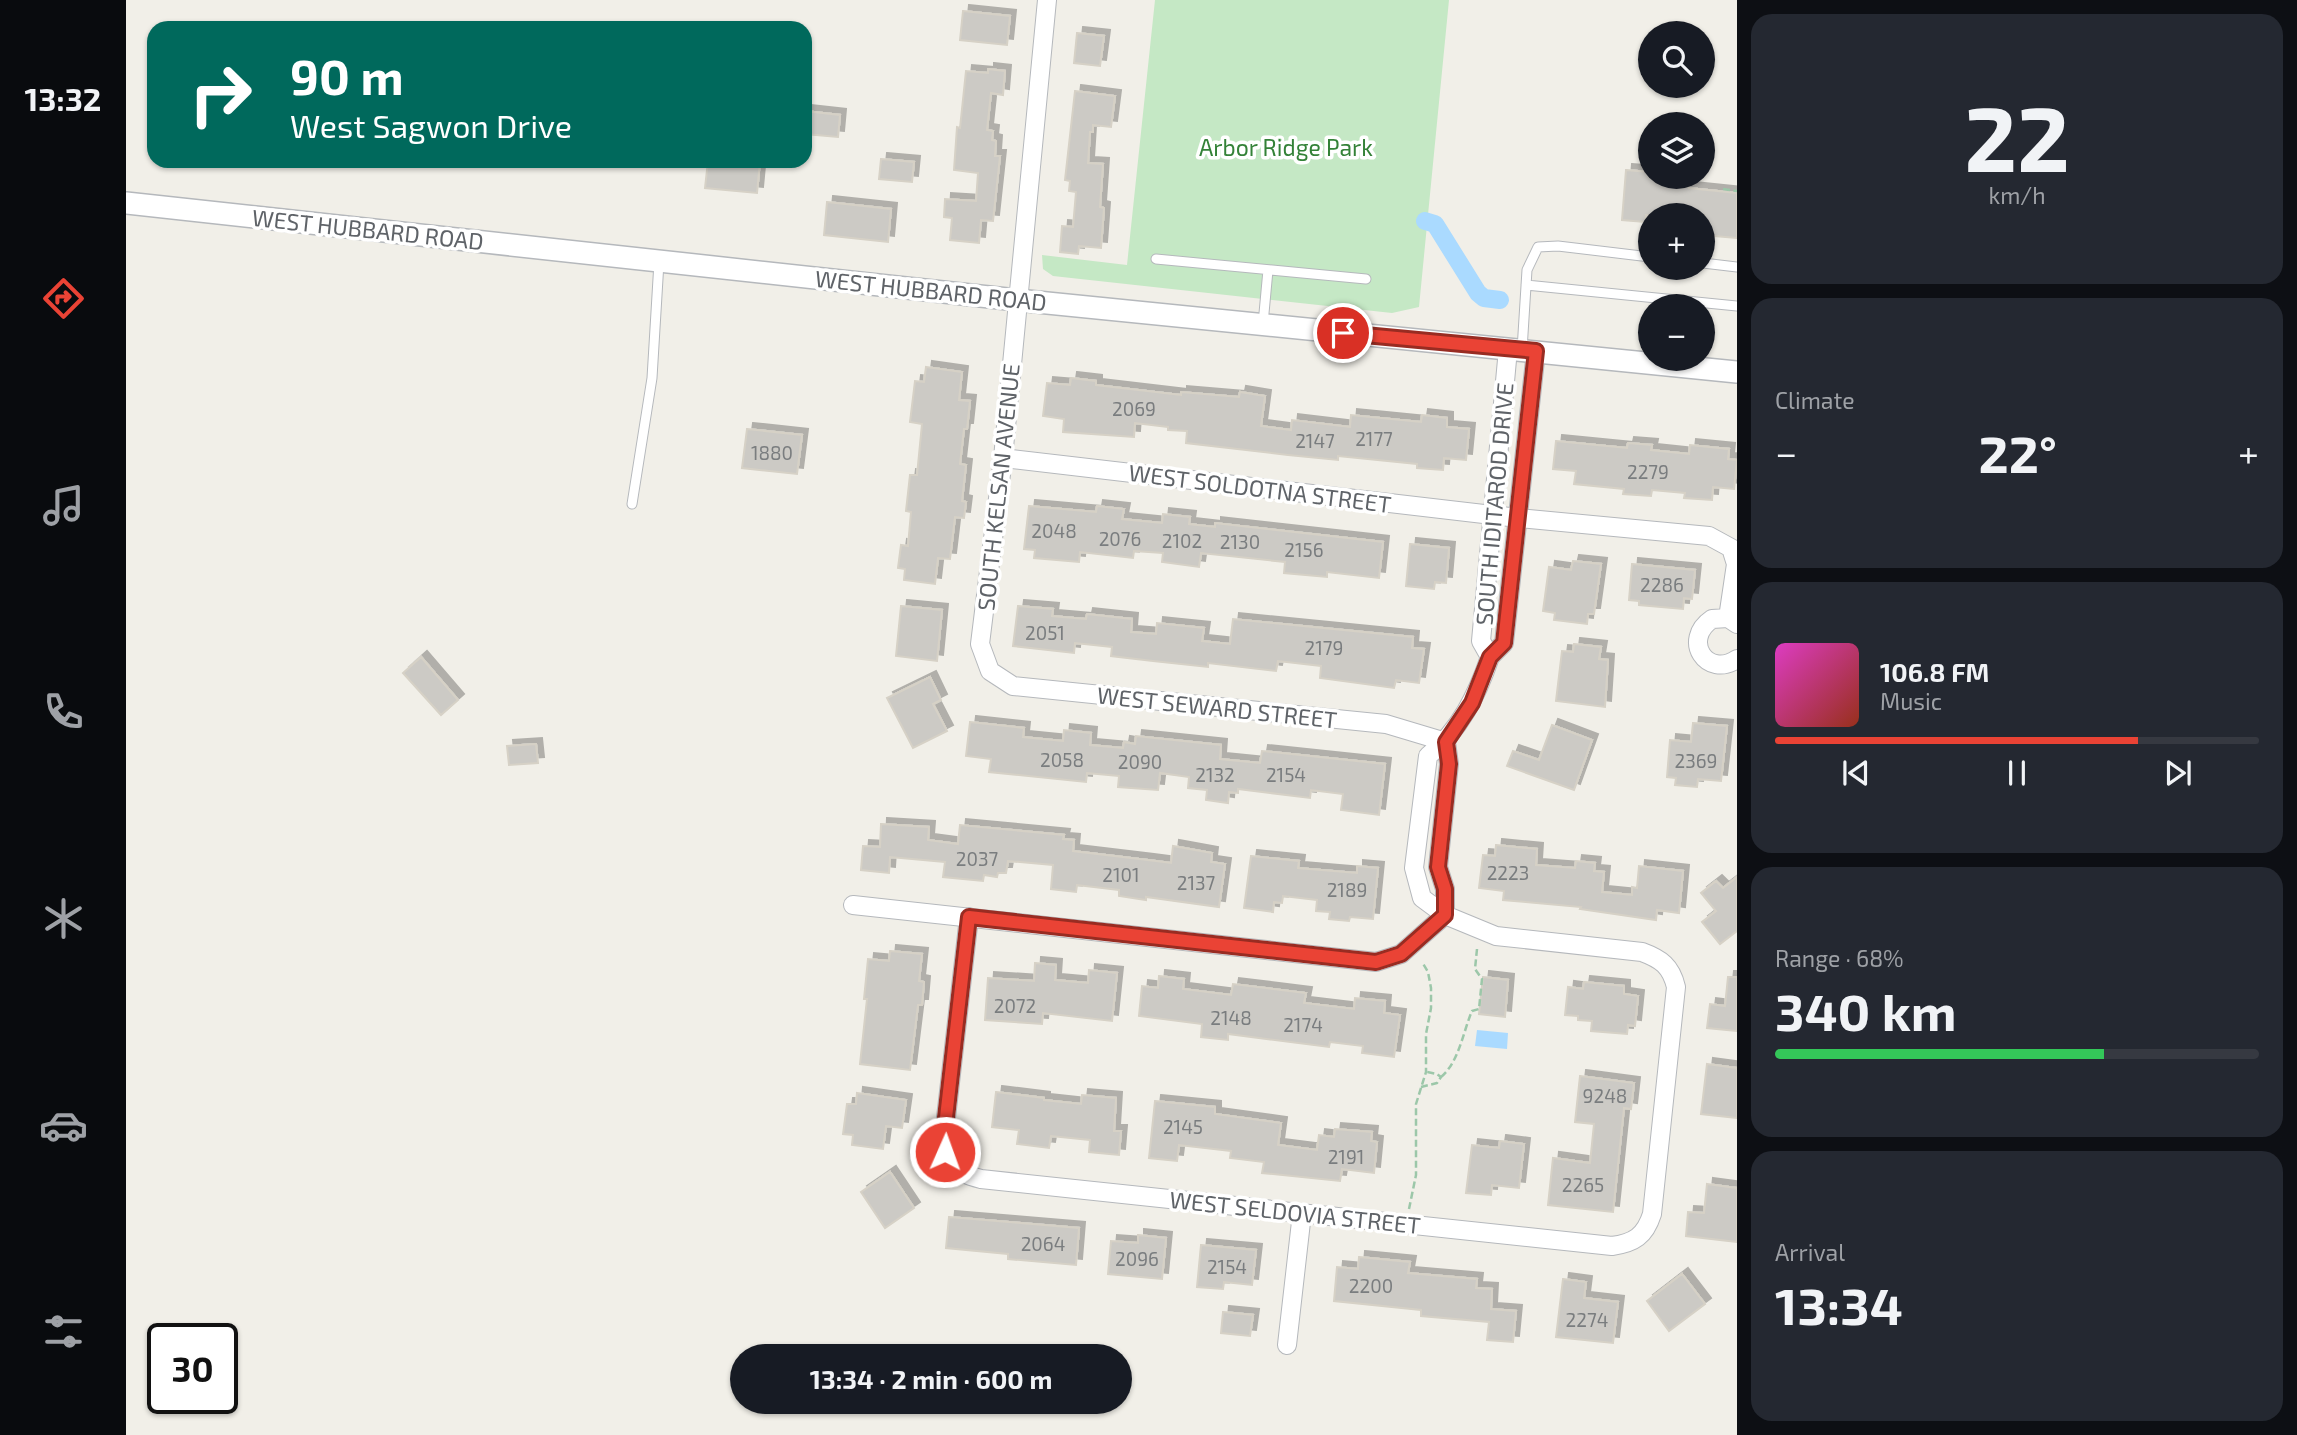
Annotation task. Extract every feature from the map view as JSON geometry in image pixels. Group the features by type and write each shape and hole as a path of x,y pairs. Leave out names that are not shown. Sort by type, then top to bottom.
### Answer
{"street":[{"name":"SOUTH KELSAN AVENUE","path":"989,671 980,644 1003,458 1046,0"},
{"name":"WEST HUBBARD ROAD","path":"126,203 1263,326 1737,372"},
{"name":"SOUTH IDITAROD DRIVE","path":"1490,657 1480,641 1493,515 1522,350"},
{"name":"SOUTH IDITAROD DRIVE","path":"1445,915 1422,898 1414,868 1428,756 1446,742 1472,703 1490,657 1504,643 1518,518 1522,350"},
{"name":"WEST SOLDOTNA STREET","path":"1003,458 1518,518 1709,536 1731,548 1737,564 1733,621"},
{"path":"1733,621 1712,619 1705,624 1700,630 1698,647 1701,654 1714,664 1729,664 1737,659"},
{"name":"WEST SEWARD STREET","path":"989,671 1013,686 1386,724 1446,742"},
{"path":"853,905 1376,962 1401,954 1445,915"},
{"name":"WEST SELDOVIA STREET","path":"969,917 944,1135 945,1152 951,1165 963,1174 981,1179 1612,1246 1627,1244 1640,1237 1648,1227 1652,1214 1676,987 1667,965 1642,952 1496,936 1445,915"},
{"path":"1287,1345 1302,1213"}],"lane":[{"path":"1522,350 1527,270 1538,247 1558,246 1638,256"},
{"path":"1156,258 1366,279"},
{"path":"632,504 652,378 659,260"},
{"path":"1715,264 1737,267"},
{"path":"1263,326 1268,270"},
{"path":"1526,285 1737,306"}],"path":[{"path":"1723,189 1737,191"},
{"path":"1421,1087 1437,1083 1449,1070 1467,1031 1472,1011 1479,1009 1482,979 1475,969 1477,949"},
{"path":"1409,1210 1416,1175 1416,1104 1426,1072 1426,1034 1431,1008 1428,972 1422,962"},
{"path":"1426,1072 1441,1077"}],"green space":[{"name":"Arbor Ridge Park","path":"1155,0 1449,0 1419,307 1392,313 1053,276 1043,269 1042,255 1127,265"}],"water":[{"path":"1477,1030 1508,1033 1507,1049 1475,1046"}],"building":[{"path":"963,11 1010,16 1007,45 960,40"},
{"path":"1077,33 1104,36 1100,66 1074,63"},
{"path":"988,69 1005,71 1003,95 991,93 987,130 993,131 992,140 996,141 995,156 1000,156 993,221 981,220 979,243 950,240 952,218 944,217 945,199 976,201 978,173 954,170 957,127 960,128 966,71 988,73"},
{"path":"1075,91 1115,96 1111,127 1093,125 1093,132 1090,132 1088,163 1103,164 1101,248 1079,246 1078,254 1060,252 1062,226 1073,227 1076,192 1069,191 1070,181 1065,180"},
{"path":"812,112 840,115 838,137 812,135"},
{"path":"881,159 914,162 912,182 879,179"},
{"path":"707,168 759,168 757,193 705,188"},
{"path":"1626,170 1638,171 1638,189 1699,189 1737,193 1737,238 1715,236 1715,203 1638,203 1638,221 1622,220"},
{"path":"827,202 891,209 888,242 824,235"},
{"path":"926,367 962,372 959,400 970,401 960,464 966,465 962,501 966,502 964,518 955,517 950,559 938,558 935,584 904,580 905,569 898,568 901,545 908,546 911,512 906,511 910,475 917,475 922,424 910,422 915,381 924,382"},
{"path":"1071,378 1096,381 1096,385 1181,395 1181,392 1239,397 1240,392 1265,396 1261,426 1291,430 1292,420 1350,427 1351,415 1421,422 1422,415 1447,418 1447,427 1469,429 1466,460 1444,458 1443,470 1417,468 1417,464 1338,456 1338,460 1288,455 1186,443 1187,431 1135,423 1134,437 1063,432 1064,419 1043,416 1047,383 1070,385"},
{"path":"747,429 802,435 797,474 742,468"},
{"path":"1556,441 1627,448 1628,443 1652,445 1651,450 1689,454 1690,445 1729,449 1728,459 1737,460 1734,489 1713,487 1712,500 1684,498 1685,493 1652,490 1651,496 1623,494 1624,489 1574,484 1576,471 1553,469"},
{"path":"1029,506 1096,512 1097,506 1124,509 1122,519 1162,523 1163,514 1190,517 1189,524 1215,527 1215,523 1383,542 1379,578 1327,572 1327,577 1284,573 1285,562 1201,553 1199,567 1162,562 1163,553 1134,551 1133,558 1080,552 1079,562 1034,558 1035,550 1024,549"},
{"path":"1410,544 1449,548 1446,583 1435,582 1434,589 1406,586"},
{"path":"1573,561 1601,564 1594,614 1588,614 1587,624 1554,620 1555,613 1543,611 1549,567 1571,570"},
{"path":"1632,564 1695,570 1692,599 1684,598 1683,609 1639,605 1639,601 1629,600"},
{"path":"901,606 942,610 937,661 896,656"},
{"path":"1018,606 1053,609 1052,616 1086,619 1087,614 1132,619 1131,632 1156,634 1157,623 1204,628 1202,641 1230,644 1233,619 1413,637 1412,648 1424,649 1419,683 1396,680 1394,688 1320,678 1321,666 1278,661 1276,671 1208,663 1208,667 1111,656 1112,647 1075,643 1074,653 1013,646"},
{"path":"1574,644 1601,647 1599,659 1608,660 1605,707 1556,701 1562,651 1573,652"},
{"path":"421,657 458,700 441,715 403,673"},
{"path":"930,677 941,700 933,704 947,731 913,748 887,698"},
{"path":"970,722 1024,728 1023,737 1063,741 1064,730 1091,733 1090,745 1123,748 1124,742 1135,744 1136,736 1221,745 1220,759 1260,763 1262,751 1385,764 1379,815 1341,810 1343,794 1311,790 1310,798 1238,789 1238,793 1229,792 1228,803 1206,800 1207,790 1188,788 1189,777 1160,773 1158,790 1118,787 1119,776 1087,773 1086,782 989,772 991,759 966,756"},
{"path":"1693,723 1727,726 1721,781 1698,779 1697,787 1675,785 1676,778 1667,777 1670,740 1691,742"},
{"path":"1552,725 1592,740 1574,790 1507,766 1513,751 1539,760"},
{"path":"536,744 538,763 509,765 507,746"},
{"path":"881,824 929,827 928,840 958,844 960,825 1064,835 1063,839 1074,840 1073,851 1171,863 1173,846 1212,853 1211,862 1225,864 1219,907 1119,896 1119,890 1077,885 1076,892 1051,889 1053,865 1008,861 1006,873 998,873 997,877 984,875 983,881 943,877 945,862 890,857 889,873 861,870 863,846 880,847"},
{"path":"1496,845 1537,849 1536,865 1575,868 1576,861 1595,863 1594,871 1604,872 1602,892 1632,895 1632,887 1637,888 1639,866 1683,871 1679,913 1657,910 1656,920 1580,909 1581,907 1503,900 1504,891 1479,888 1483,855 1495,856"},
{"path":"1251,856 1299,861 1298,868 1357,873 1357,866 1378,868 1373,919 1329,919 1330,912 1316,911 1317,900 1283,896 1282,903 1274,902 1273,912 1244,908"},
{"path":"1737,877 1737,931 1720,944 1702,922 1716,911 1701,893 1716,881 1723,888"},
{"path":"890,951 922,954 919,981 924,982 922,1005 918,1005 910,1070 860,1064 868,959 889,961"},
{"path":"1035,963 1056,965 1055,980 1088,983 1089,970 1117,973 1112,1021 1043,1013 1042,1024 985,1020 988,978 1034,981"},
{"path":"1159,976 1184,979 1183,989 1231,995 1233,984 1306,993 1304,1003 1354,1009 1355,998 1385,1001 1384,1013 1400,1015 1394,1057 1362,1053 1363,1046 1330,1042 1329,1047 1228,1034 1228,1040 1201,1037 1202,1024 1139,1016 1142,986 1158,988"},
{"path":"1483,977 1508,980 1505,1017 1479,1014"},
{"path":"1728,977 1737,977 1737,1031 1707,1028 1710,1004 1725,1006"},
{"path":"1584,982 1624,986 1624,994 1638,996 1635,1026 1628,1025 1627,1034 1591,1031 1592,1021 1565,1015 1568,987 1583,989"},
{"path":"1707,1064 1737,1068 1737,1118 1701,1114"},
{"path":"1580,1076 1634,1083 1631,1109 1624,1108 1613,1212 1548,1205 1553,1158 1590,1163 1594,1124 1575,1122"},
{"path":"996,1092 1081,1104 1082,1095 1116,1098 1114,1131 1121,1131 1119,1155 1089,1152 1090,1140 1051,1136 1049,1148 1017,1144 1019,1130 992,1127"},
{"path":"857,1093 906,1100 902,1128 886,1126 883,1149 852,1145 853,1135 843,1134 847,1104 856,1104"},
{"path":"1155,1101 1215,1107 1215,1114 1281,1123 1278,1145 1317,1150 1319,1135 1334,1137 1335,1129 1372,1132 1371,1141 1377,1142 1374,1173 1342,1169 1340,1181 1262,1173 1264,1162 1230,1158 1231,1151 1179,1145 1177,1161 1149,1158"},
{"path":"1500,1141 1524,1144 1519,1188 1492,1185 1491,1195 1466,1193 1472,1145 1499,1148"},
{"path":"890,1172 914,1208 885,1228 861,1192"},
{"path":"1707,1184 1737,1188 1737,1242 1686,1236 1688,1212 1704,1213"},
{"path":"949,1217 1079,1228 1076,1265 1008,1259 1008,1254 946,1248"},
{"path":"1138,1235 1166,1238 1162,1279 1108,1274 1111,1241 1138,1243"},
{"path":"1201,1245 1256,1250 1252,1285 1224,1282 1223,1289 1197,1287"},
{"path":"1359,1257 1410,1262 1408,1273 1477,1279 1476,1288 1492,1289 1491,1309 1516,1311 1513,1342 1487,1340 1489,1322 1421,1316 1421,1310 1334,1301 1337,1267 1358,1269"},
{"path":"1682,1274 1705,1304 1669,1331 1647,1301"},
{"path":"1563,1279 1586,1282 1584,1298 1618,1302 1613,1343 1556,1337"},
{"path":"1223,1312 1253,1315 1250,1336 1221,1333"}],"waterway":[{"path":"1425,221 1435,224 1478,293 1484,298 1500,300"}],"route":[{"path":"945,1152 944,1135 969,917 1376,962 1401,954 1445,915 1445,889 1438,867 1449,764 1446,742 1472,703 1490,657 1504,643 1536,351 1343,333"}]}
